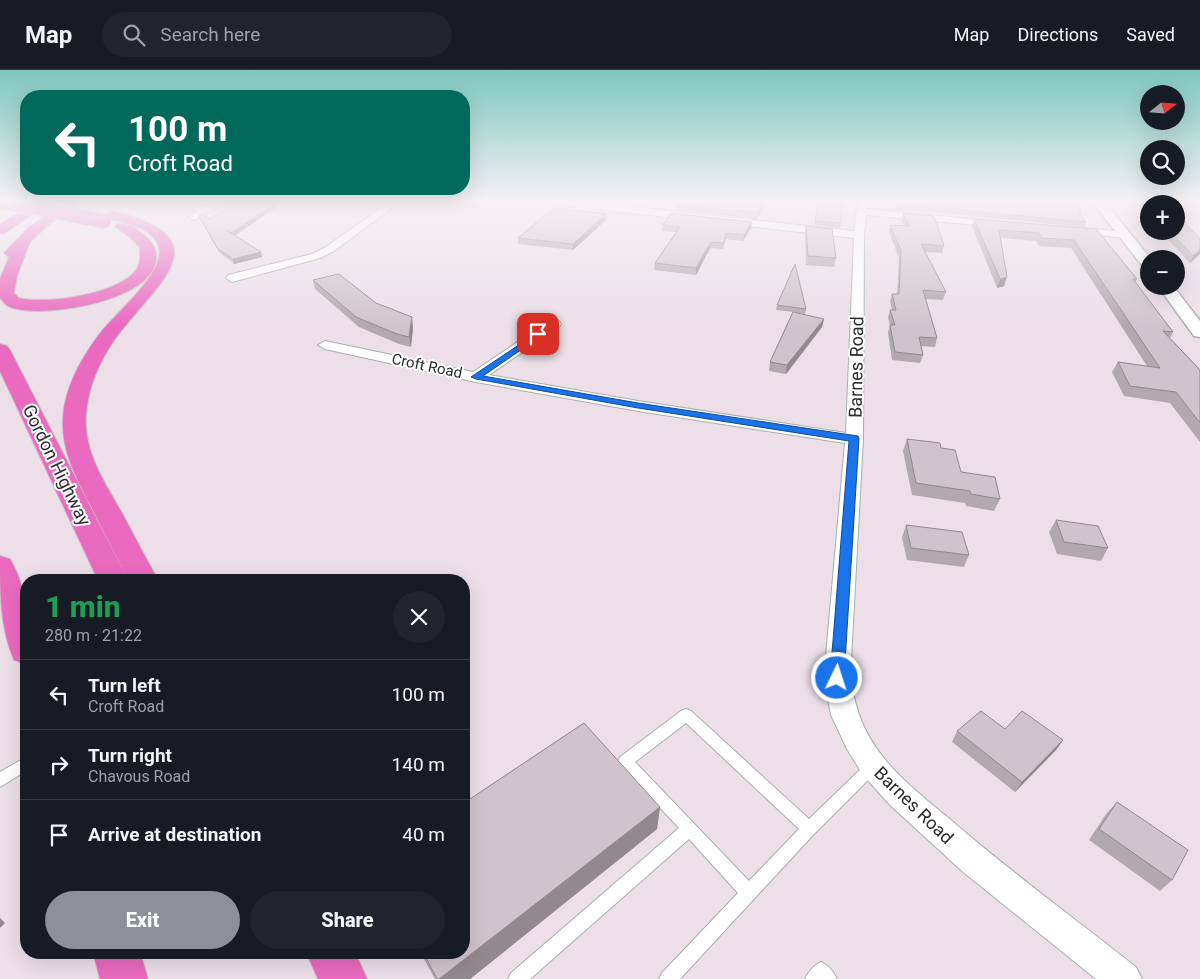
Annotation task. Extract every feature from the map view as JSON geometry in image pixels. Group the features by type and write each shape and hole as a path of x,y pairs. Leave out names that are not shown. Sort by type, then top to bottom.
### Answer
{"highway":[{"path":"0,268 21,242"},
{"path":"22,242 5,291 6,297 11,302 31,306 45,306 92,299 117,292 131,284 143,274 147,265 147,247 143,242"},
{"path":"140,574 83,466 75,447 74,426 76,402 81,380 97,350 118,323 161,275 168,253 163,242"},
{"name":"Gordon Highway","path":"0,350 111,574"},
{"path":"0,566 20,631"},
{"path":"118,959 124,979"},
{"path":"333,959 343,979"}],"street":[{"path":"232,278 316,256 339,242"},
{"name":"Barnes Road","path":"859,242 854,438 837,678 844,715 873,766 900,795 974,860 1124,979"},
{"path":"1131,242 1140,254"},
{"path":"1172,295 1200,332"},
{"path":"476,377 554,324"},
{"name":"Croft Road","path":"325,345 476,377 638,406 854,438"}],"lane":[{"path":"749,893 625,761 686,715 809,829"},
{"path":"668,979 809,829 873,766"},
{"path":"0,780 20,767"},
{"path":"517,979 690,829"},
{"path":"814,979 821,971 828,979"}],"building":[{"path":"214,242 246,242 261,252 233,259 217,248"},
{"path":"669,242 711,242 696,268 655,263"},
{"path":"807,242 834,242 836,258 808,256"},
{"path":"897,242 943,242 944,246 921,244 946,292 923,290 937,338 919,337 923,355 895,352 890,325 895,325 890,310 896,310 892,294 899,294 901,251"},
{"path":"984,242 1001,242 1007,277 1000,279"},
{"path":"1076,242 1107,242 1137,279 1133,279 1140,288 1140,295 1145,295 1173,332 1163,331 1200,370 1200,423 1176,392 1130,386 1118,362 1160,368"},
{"path":"1180,242 1200,242 1200,250 1193,256"},
{"path":"795,264 806,309 777,305"},
{"path":"339,274 376,303 412,317 409,337 356,317 313,280"},
{"path":"793,312 824,319 787,365 770,362"},
{"path":"907,439 940,443 941,448 955,450 961,472 995,477 1000,499 971,494 970,491 916,483"},
{"path":"1056,520 1098,526 1108,548 1064,542"},
{"path":"906,525 962,532 969,555 911,548"},
{"path":"981,711 1005,729 1022,711 1063,740 1022,782 957,731"},
{"path":"584,723 660,807 470,955 470,799"},
{"path":"1117,802 1188,850 1172,880 1099,829"},
{"path":"427,959 465,959 439,979 437,979"}],"route":[{"path":"538,334 476,377 638,406 854,438 837,678"}]}
